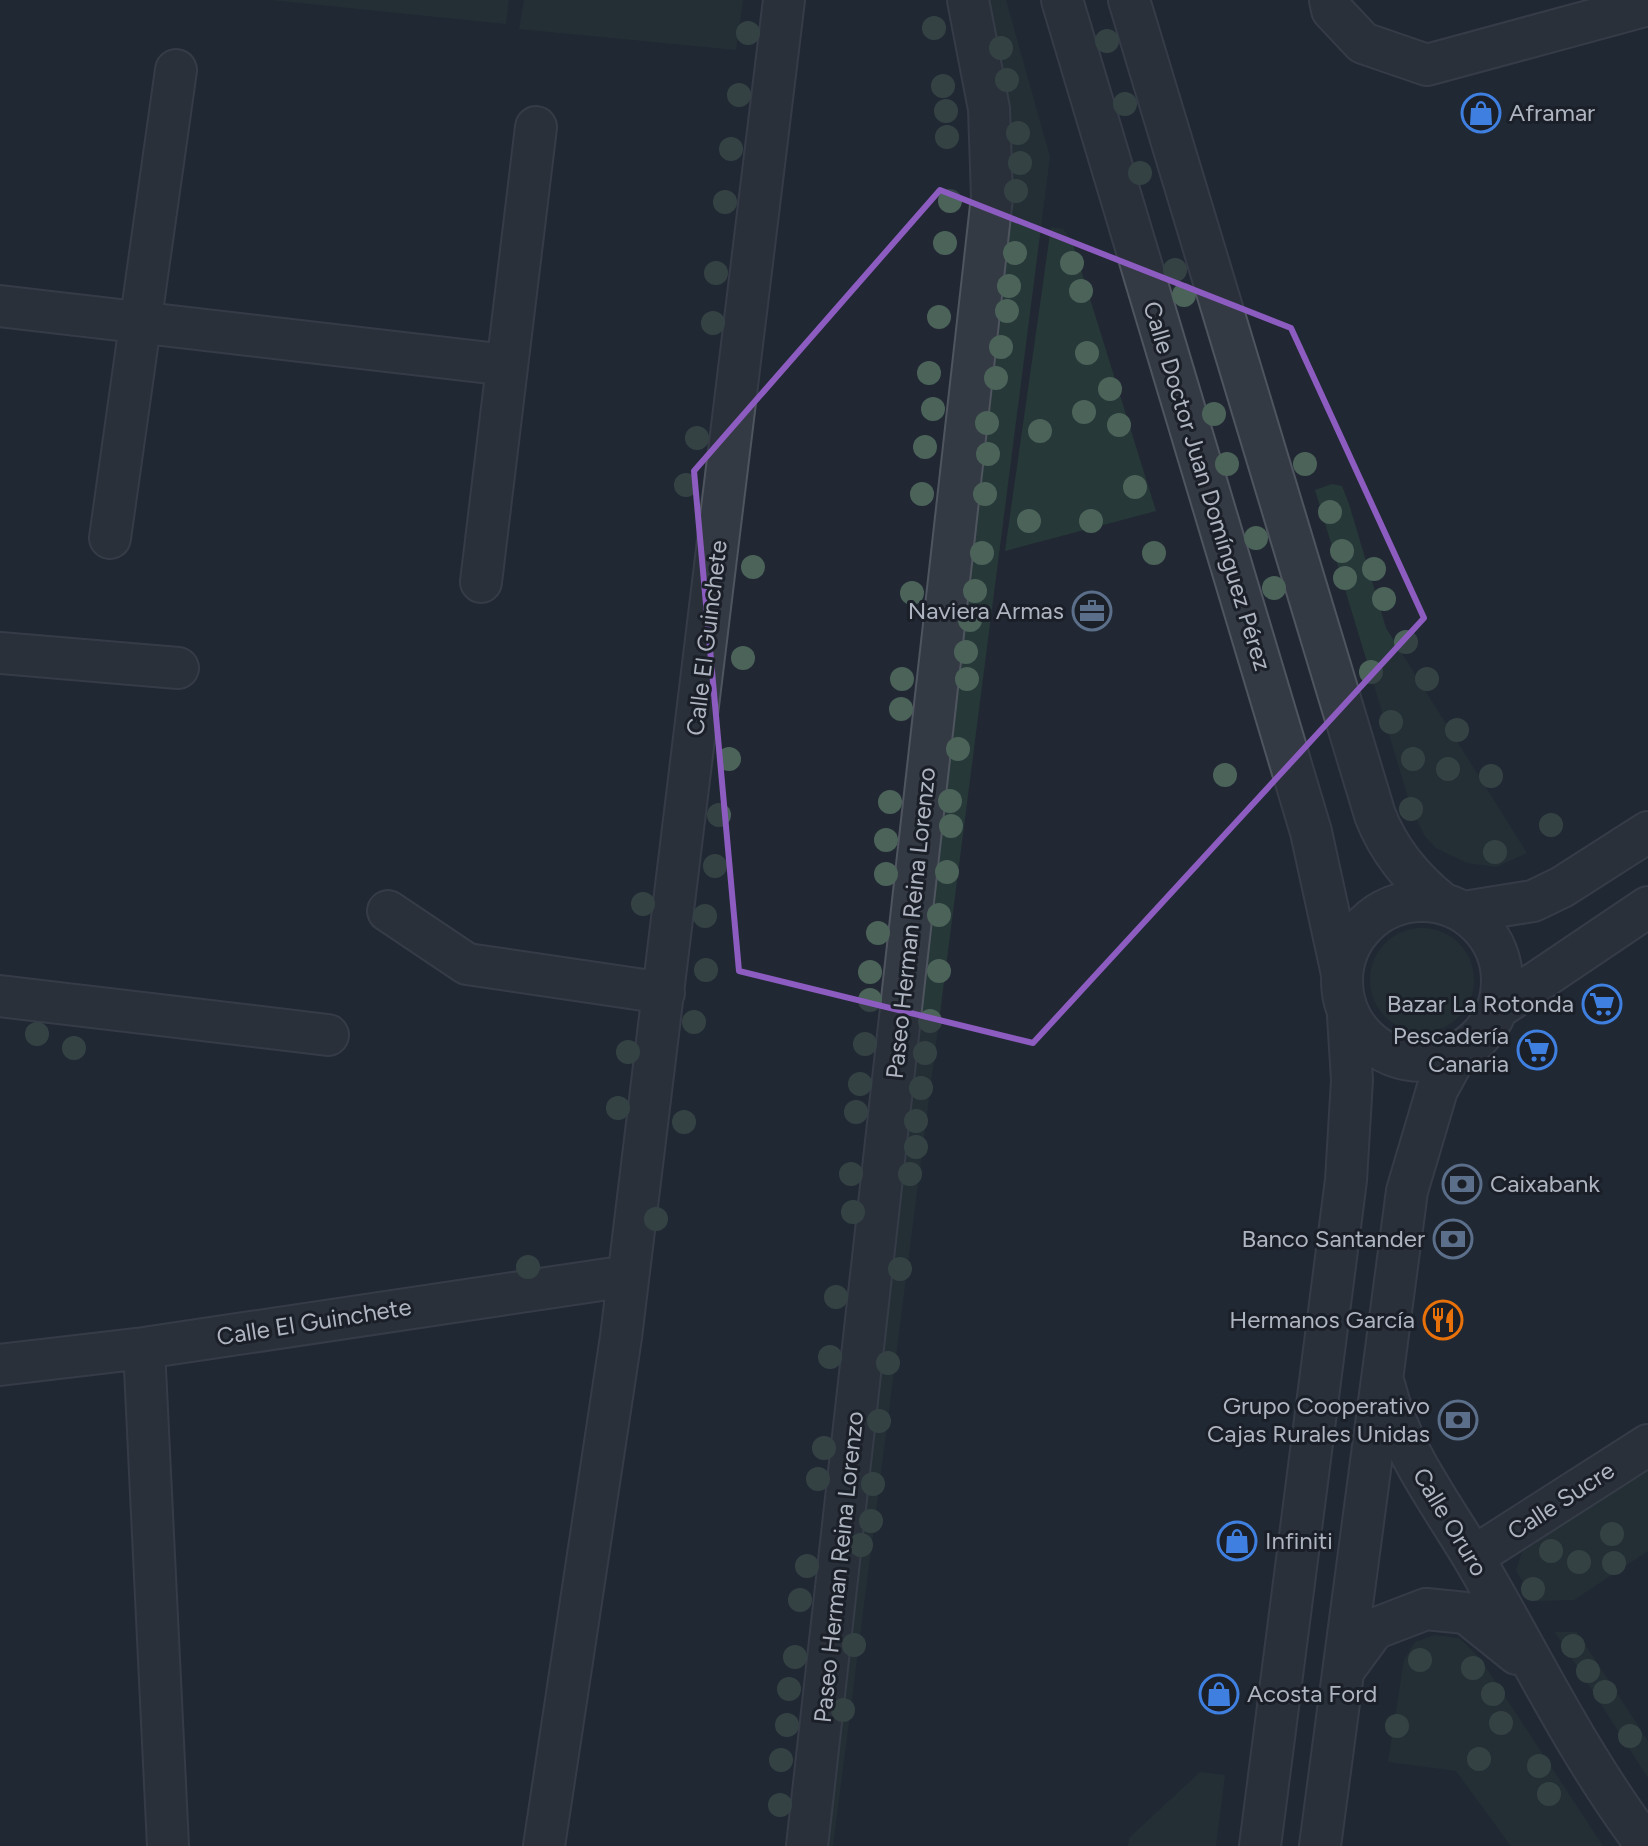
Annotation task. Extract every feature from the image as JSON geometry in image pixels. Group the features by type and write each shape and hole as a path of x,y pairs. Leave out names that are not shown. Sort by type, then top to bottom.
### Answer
{"street":[{"name":"Calle El Guinchete","path":"544,1846 628,1276 784,0"},
{"name":"Paseo Herman Reina Lorenzo","path":"807,1846 992,197 989,109 968,0"},
{"name":"Calle Doctor Juan Domínguez Pérez","path":"1062,0 1311,832 1342,974"},
{"path":"1129,0 1375,815 1394,853 1453,908 1485,930 1498,954 1503,981 1498,1008 1488,1028 1474,1043 1456,1055 1432,1061 1406,1061 1382,1052 1363,1036 1348,1016"},
{"path":"1330,0 1332,10 1363,43 1427,65 1648,5"},
{"path":"110,538 176,70"},
{"path":"481,582 536,127"},
{"path":"0,306 507,365"},
{"path":"0,653 178,668"},
{"path":"1260,1846 1346,1180 1352,1080 1342,974 1348,949 1362,926 1384,910 1409,902 1453,908 1533,901 1562,887 1648,832"},
{"path":"1498,1008 1648,907"},
{"path":"388,911 467,964 664,993"},
{"path":"0,996 328,1035"},
{"path":"1320,1846 1407,1191 1437,1090 1456,1055"},
{"name":"Calle El Guinchete","path":"0,1365 144,1348 628,1276"},
{"path":"144,1348 168,1846"},
{"name":"Calle Oruro","path":"1381,1373 1393,1420 1405,1446 1473,1557 1532,1666 1646,1844"},
{"name":"Calle Sucre","path":"1473,1557 1648,1445"},
{"name":"Calle Oruro","path":"1341,1673 1374,1629 1426,1609 1466,1613 1532,1666"}],"highlighted area":[{"path":"940,190 1291,328 1424,618 1033,1043 739,971 694,471"}],"shaded area":[{"path":"271,0 509,0 506,24"},
{"path":"524,0 743,0 736,50 519,29"},
{"path":"984,0 1006,0 1050,157 833,1846 820,1846 905,1153 965,598"},
{"path":"1051,227 1063,229 1072,241 1156,511 1005,551"},
{"path":"1332,484 1342,486 1349,504 1386,628 1527,853 1496,867 1467,863 1436,848 1424,835 1410,804 1315,490"},
{"path":"1422,928 1442,932 1459,943 1470,960 1474,980 1470,1000 1459,1017 1442,1028 1422,1032 1402,1028 1385,1017 1374,1000 1370,980 1374,960 1385,943 1402,932"},
{"path":"1648,1468 1648,1551 1574,1600 1535,1601 1516,1571 1522,1552"},
{"path":"1555,1632 1577,1632 1648,1741 1648,1778"},
{"path":"1435,1635 1459,1638 1479,1657 1603,1846 1511,1846 1456,1771 1388,1762 1404,1660 1415,1642"},
{"path":"1200,1772 1225,1775 1216,1846 1128,1846 1129,1838"}],"place":[{"name":"Aframar","path":"1481,113"},
{"name":"Naviera Armas","path":"1092,611"},
{"name":"Bazar La Rotonda","path":"1602,1004"},
{"name":"Pescadería Canaria","path":"1537,1050"},
{"name":"Caixabank","path":"1462,1184"},
{"name":"Banco Santander","path":"1453,1239"},
{"name":"Hermanos García","path":"1443,1320"},
{"name":"Grupo Cooperativo Cajas Rurales Unidas","path":"1458,1420"},
{"name":"Infiniti","path":"1237,1541"},
{"name":"Acosta Ford","path":"1219,1694"}]}
